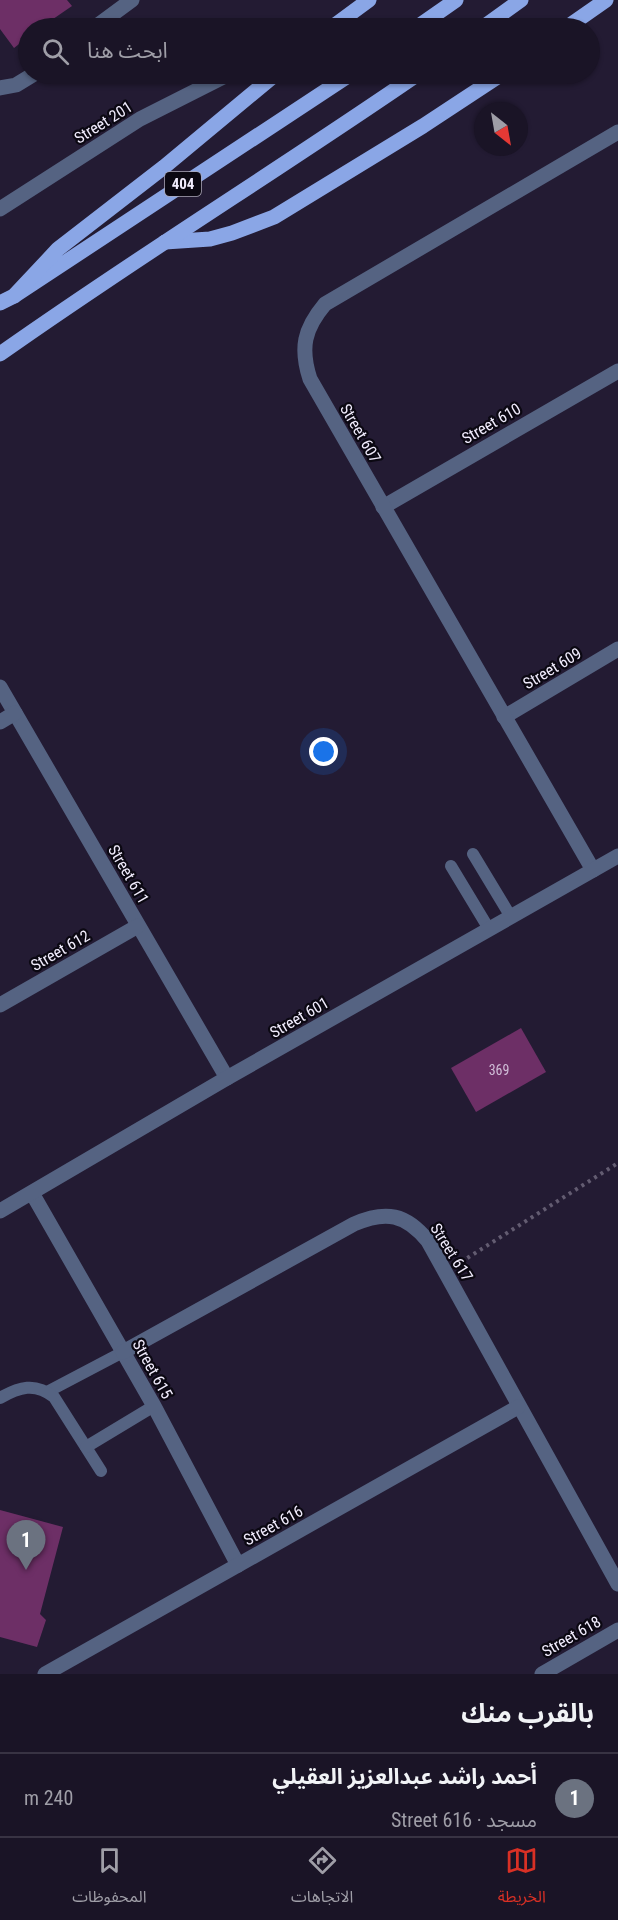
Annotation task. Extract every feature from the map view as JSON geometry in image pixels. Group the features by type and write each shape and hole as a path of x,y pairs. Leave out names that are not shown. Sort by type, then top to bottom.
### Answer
{"main road":[{"path":"345,18 369,0"},
{"path":"430,18 456,0"},
{"path":"496,18 521,0"},
{"path":"580,18 606,0"},
{"name":"404","path":"14,296 58,249 164,167 264,84"},
{"name":"404","path":"0,303 336,84"},
{"path":"0,354 89,292 403,84"},
{"path":"165,242 210,238 232,233 274,217 487,84"}],"street":[{"path":"108,18 132,0"},
{"path":"0,88 18,84"},
{"name":"Street 201","path":"0,209 140,119 209,84"},
{"name":"Street 607","path":"593,870 310,379 305,364 304,348 307,332 314,317 325,304 338,295 618,132"},
{"name":"Street 610","path":"382,507 618,371"},
{"name":"Street 609","path":"504,717 618,649"},
{"name":"Street 611","path":"0,687 227,1078"},
{"path":"0,722 15,713"},
{"name":"Street 601","path":"0,1211 227,1078 618,856"},
{"name":"Street 612","path":"0,1005 138,927"},
{"name":"Street 615","path":"32,1193 154,1406 238,1565"},
{"name":"Street 617","path":"123,1352 354,1224 369,1217 386,1215 403,1219 418,1228 428,1241 618,1584"},
{"name":"Street 616","path":"45,1674 518,1407"},
{"name":"Street 618","path":"542,1674 618,1630"}],"lane":[{"path":"473,854 511,917"},
{"path":"452,866 489,929"},
{"path":"47,1392 123,1352"},
{"path":"0,1398 30,1386 54,1397 101,1471"},
{"path":"86,1447 154,1406"}],"path":[{"path":"446,1272 618,1163"}],"building":[{"path":"0,0 67,0 72,6 55,18 18,18 18,45 14,48 0,29"},
{"path":"521,1028 546,1072 476,1112 451,1068"},
{"path":"0,1510 63,1527 40,1614 46,1620 37,1647 0,1637"}],"place":[{"name":"أحمد راشد عبدالعزيز العقيلي","path":"26,1570"}]}
